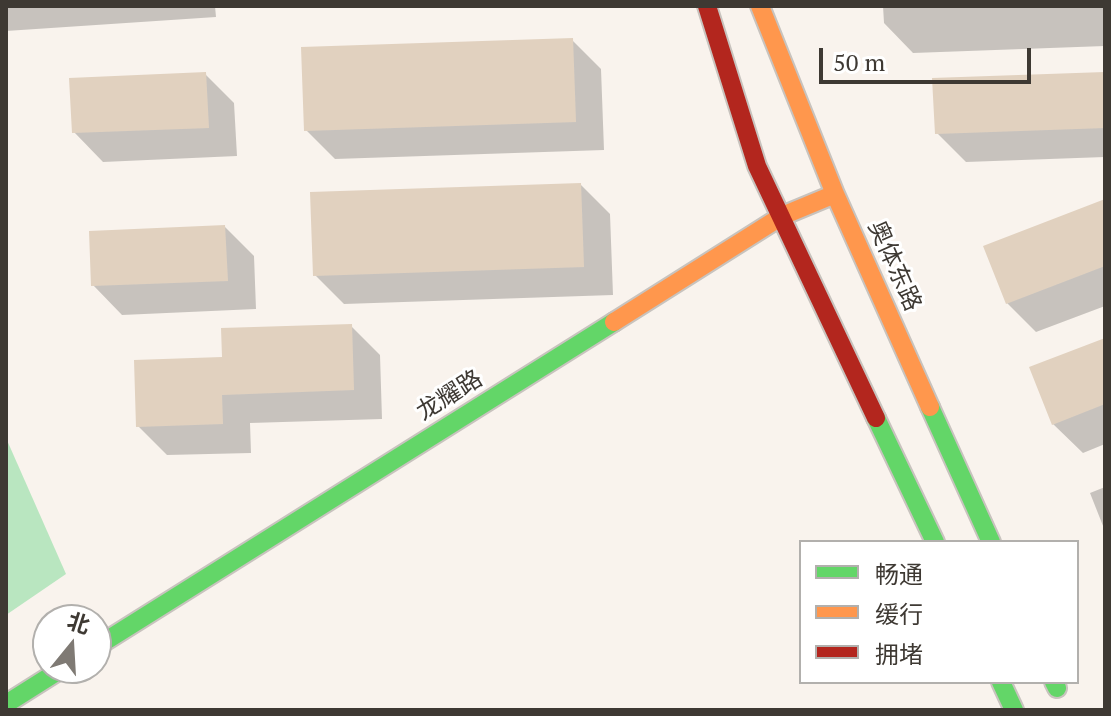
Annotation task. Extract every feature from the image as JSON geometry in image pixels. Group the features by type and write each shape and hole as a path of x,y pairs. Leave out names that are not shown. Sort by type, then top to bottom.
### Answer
{"main road":[{"path":"707,6 757,166 934,540"},
{"name":"奥体东路","path":"760,6 835,194 990,540"},
{"name":"龙耀路","path":"112,637 782,216 835,194"},
{"path":"6,704 38,684"},
{"path":"1002,684 1014,710"}],"green space":[{"path":"6,438 66,574 6,615"}],"building":[{"path":"573,38 576,122 304,131 301,47"},
{"path":"206,72 209,128 72,133 69,78"},
{"path":"1105,72 1105,128 935,134 932,78"},
{"path":"581,183 584,267 313,276 310,192"},
{"path":"1105,199 1105,266 1006,304 983,246"},
{"path":"225,225 228,281 91,286 89,231"},
{"path":"352,324 354,390 222,395 223,424 136,427 134,360 222,357 221,328"},
{"path":"1105,338 1105,404 1052,425 1029,367"}],"traffic: fast":[{"path":"112,637 614,322"},
{"path":"930,407 990,540"},
{"path":"876,418 934,540"},
{"path":"6,704 38,684"},
{"path":"1002,684 1014,710"},
{"path":"1055,684 1057,688"}],"traffic: slow":[{"path":"760,6 835,194 930,407"},
{"path":"614,322 782,216 835,194"}],"traffic: jam":[{"path":"707,6 757,166 876,418"}]}
